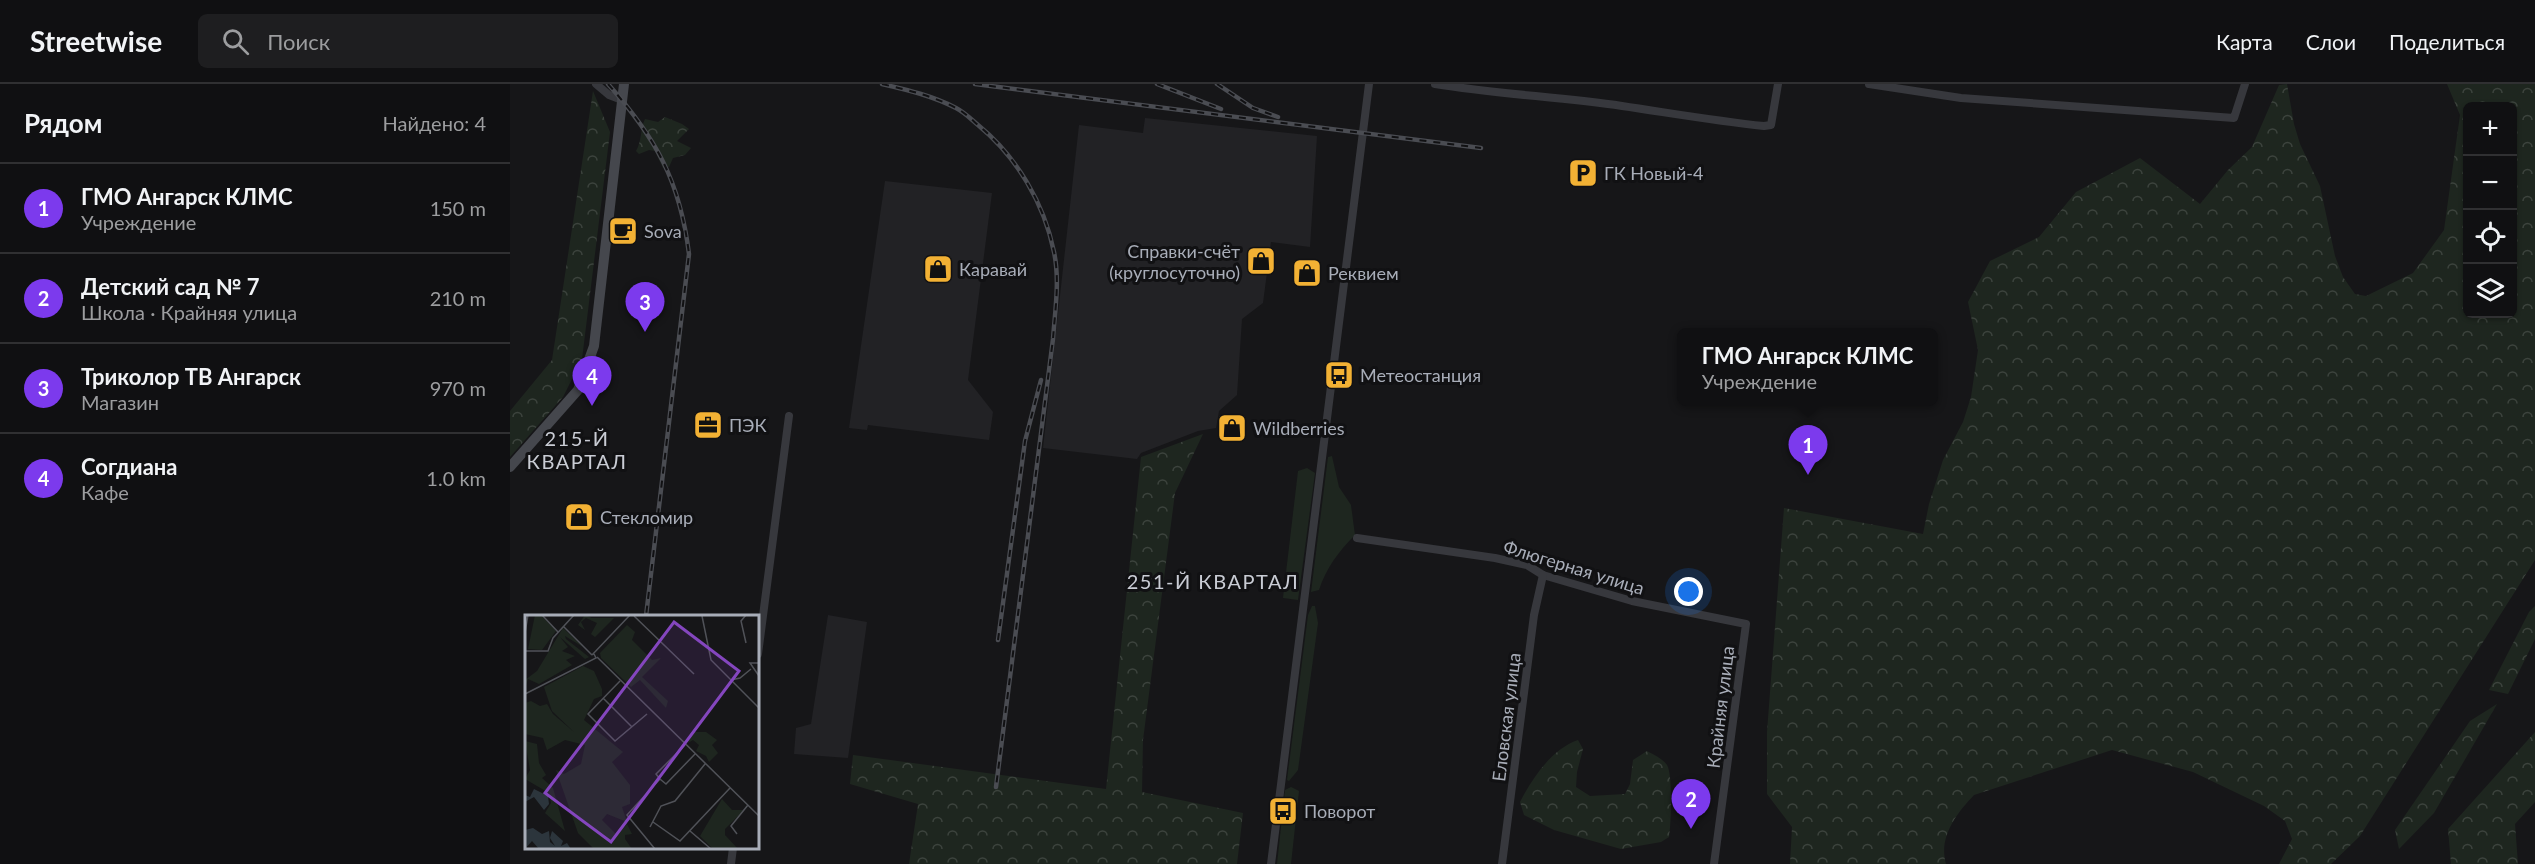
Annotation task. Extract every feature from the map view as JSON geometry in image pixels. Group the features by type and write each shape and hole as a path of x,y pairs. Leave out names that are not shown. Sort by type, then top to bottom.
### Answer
{"street":[{"path":"596,84 609,95 622,100"},
{"path":"510,467 578,390 589,365 594,346 624,84"},
{"path":"1271,864 1369,84"},
{"path":"1435,84 1495,93 1622,106 1701,119 1771,125 1778,84"},
{"path":"1869,84 1961,98 2234,118 2245,84"},
{"path":"759,646 789,416"},
{"name":"Флюгерная улица","path":"1357,538 1495,558 1527,565 1543,575 1632,601 1746,624"},
{"name":"Еловская улица","path":"1502,864 1534,615 1543,575"},
{"name":"Крайняя улица","path":"1714,864 1746,624"},
{"path":"731,864 733,849"}],"shaded area":[{"path":"1145,118 1317,136 1310,247 1271,242 1263,303 1242,319 1237,395 1219,411 1216,428 1198,431 1141,453 1137,459 1043,448 1079,125 1143,133"},
{"name":"Каравай","path":"885,181 992,193 968,380 993,412 989,440 868,425 867,430 849,428"},
{"path":"828,615 867,622 848,758 794,754 796,728 811,724"}],"green space":[{"path":"2287,84 2300,144 2320,186 2335,256 2343,277 2355,294 2366,296 2413,273 2444,230 2460,115 2447,84 2535,84 2535,560 2360,836 2331,864 2279,864 2292,839 2285,821 2264,806 2193,772 2112,750 1974,795 1961,810 1947,835 1944,854 1946,864 1790,864 1792,827 1767,794 1767,732 1784,508 1923,534 1929,504 1943,460 1963,422 1971,397 1978,350 1968,302 1990,261 2039,237 2076,192 2140,158 2200,204 2228,170 2252,147 2279,85"},
{"path":"593,91 610,132 582,359 563,397 510,457 510,411 552,360"},
{"path":"665,117 689,129 677,141 691,148 685,155 673,158 669,167 663,168 655,151 649,150 639,154 636,151 645,119 658,122"},
{"path":"1203,434 1175,493 1143,740 1142,792 1243,813 1237,864 909,864 918,804 850,784 853,755 1106,789 1141,457"},
{"path":"1332,456 1339,487 1351,505 1355,535 1334,560 1319,590 1311,592 1328,457"},
{"path":"1307,468 1315,473 1298,600 1283,598 1298,471"},
{"path":"1312,606 1315,606 1318,623 1298,770 1289,781 1287,780 1308,615"},
{"path":"2535,606 2535,639 2508,694 2489,690 2529,612"},
{"path":"2497,704 2434,813 2399,849 2395,830 2470,721"},
{"path":"2535,732 2535,802 2515,824 2518,864 2451,864 2448,829"},
{"path":"1578,740 1583,749 1576,787 1590,796 1625,794 1630,784 1633,760 1647,751 1667,765 1671,789 1669,837 1661,842 1621,849 1554,830 1524,815 1520,802 1537,774 1560,750"},
{"path":"1291,787 1299,791 1291,864 1277,864 1285,790"}],"railway":[{"path":"608,84 640,123 663,162 679,204 689,254 646,615"},
{"path":"882,84 911,91 956,108 1005,151 1017,166 1036,199 1049,234 1056,263 1053,339 996,787"},
{"path":"975,84 1481,148"},
{"path":"1157,84 1221,109"},
{"path":"1217,84 1253,108 1278,117"},
{"path":"998,640 1025,441 1041,380"}],"place":[{"name":"ГК Новый-4","path":"1583,173"},
{"name":"Sova","path":"623,231"},
{"name":"Справки-счёт (круглосуточно)","path":"1261,261"},
{"name":"Каравай","path":"938,269"},
{"name":"Реквием","path":"1307,273"},
{"name":"Триколор ТВ Ангарск","path":"645,332"},
{"name":"Метеостанция","path":"1339,375"},
{"name":"Согдиана","path":"592,406"},
{"name":"ПЭК","path":"708,425"},
{"name":"Wildberries","path":"1232,428"},
{"name":"ГМО Ангарск КЛМС","path":"1808,475"},
{"name":"Стекломир","path":"579,517"},
{"name":"Поворот","path":"1283,811"},
{"name":"Детский сад № 7","path":"1691,829"}],"district":[{"name":"215-Й КВАРТАЛ","path":"577,450"},
{"name":"251-Й КВАРТАЛ","path":"1213,581"}]}
